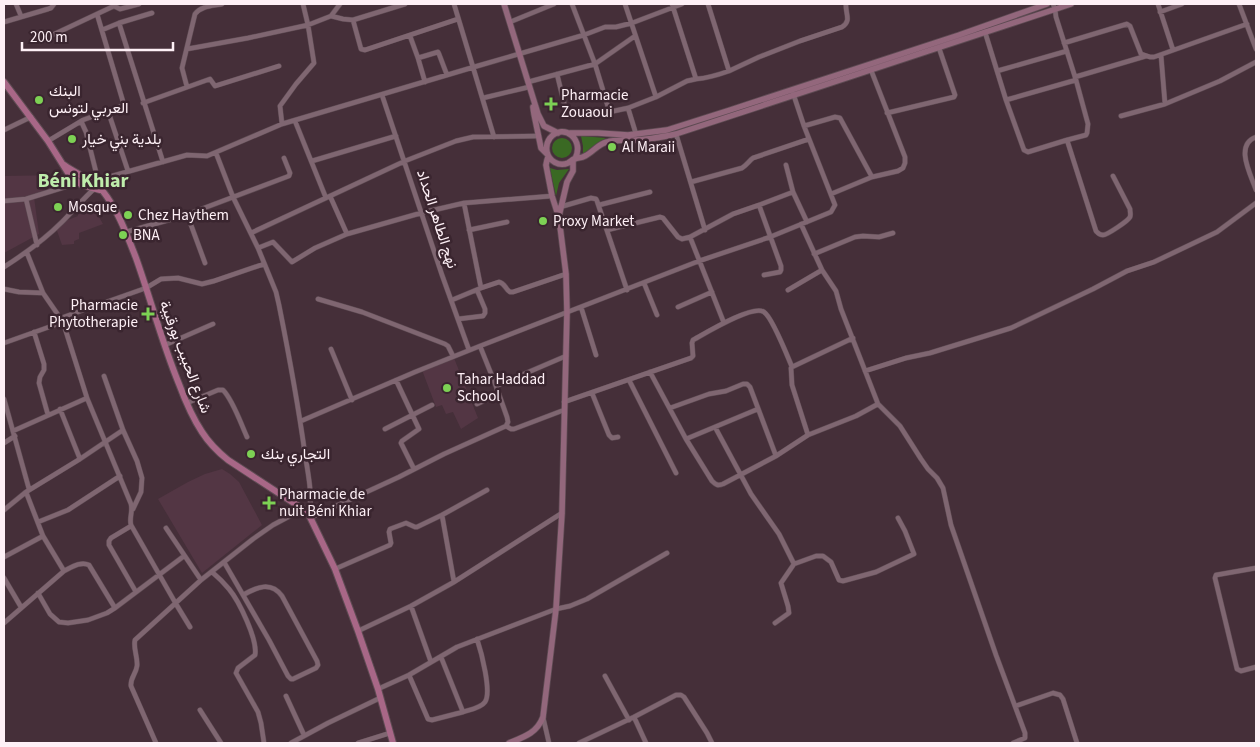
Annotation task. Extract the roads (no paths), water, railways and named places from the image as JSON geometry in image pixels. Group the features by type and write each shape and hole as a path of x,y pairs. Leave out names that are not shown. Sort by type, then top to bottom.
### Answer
{"main road":[{"name":"شارع الحبيب بورقيبة","path":"4,82 31,117 75,182"},
{"name":"شارع الحبيب بورقيبة","path":"64,165 95,186 114,209 126,232 164,345 186,403 202,433 228,460 303,509 310,517 335,569 358,631 378,690 392,743"},
{"path":"75,182 82,185 95,186"}],"street":[{"path":"16,4 21,16"},
{"path":"4,22 51,8 54,4"},
{"path":"46,38 114,5 120,9 140,4"},
{"path":"187,87 182,68 195,14 204,6 222,4"},
{"path":"282,124 280,106 314,64 303,4"},
{"path":"187,49 308,25 331,16 340,4"},
{"path":"331,16 353,20 405,4"},
{"path":"454,4 494,137"},
{"path":"504,4 538,114 546,128 558,133 636,134 674,128 785,95"},
{"path":"510,22 554,4"},
{"path":"572,4 595,64 608,110"},
{"path":"625,4 656,97"},
{"path":"4,267 37,245 64,220 95,186 128,171 187,155 207,156 282,124 584,35 605,27 616,27 632,23 672,5 682,4"},
{"path":"708,4 729,71"},
{"path":"557,74 567,114 614,111 628,108 656,97 687,81 729,71 800,41 839,29 846,25 848,19 845,8 846,4"},
{"path":"533,98 534,114 541,148 554,162 566,164 584,157 598,146 607,142 676,134 1047,4 1053,8 1076,78 1088,124 1086,135 1028,152 1024,150 985,32"},
{"path":"793,92 870,70 1053,8 1071,4"},
{"path":"1158,4 1173,50"},
{"path":"1160,12 1182,4"},
{"path":"1239,4 1256,48"},
{"path":"672,5 696,79"},
{"path":"102,30 152,13"},
{"path":"48,141 81,121 124,104 97,14"},
{"path":"353,20 361,49 363,50 458,19"},
{"path":"119,23 163,162"},
{"path":"1064,43 1127,24 1130,26 1141,54 1154,57 1247,24"},
{"path":"410,36 425,82"},
{"path":"483,98 595,64 635,36"},
{"path":"887,113 955,96 939,48"},
{"path":"997,71 1067,51"},
{"path":"418,58 438,52 447,75"},
{"path":"1161,55 1165,104"},
{"path":"1006,100 1146,56"},
{"path":"1121,116 1165,104 1220,81 1256,62"},
{"path":"144,103 210,79 215,86 279,66"},
{"path":"831,194 872,177 898,171 906,163 870,70"},
{"path":"301,421 453,356 770,237 831,212 835,205 809,140 793,92"},
{"name":"نهج الطاهر الحداد","path":"382,95 469,350"},
{"path":"628,108 636,134"},
{"path":"108,111 128,171"},
{"path":"4,130 31,117"},
{"path":"804,126 835,117 840,118 872,177"},
{"path":"81,121 86,132 95,186"},
{"path":"295,121 328,197 347,234"},
{"path":"509,743 528,736 540,724 543,716 556,609 562,513 567,312 566,274 559,218 552,196 546,160 548,140 558,133"},
{"path":"559,218 567,182 574,171 574,160 577,154 578,144 568,133"},
{"path":"676,134 705,230"},
{"path":"312,161 396,136"},
{"path":"251,233 405,161 464,138 538,136"},
{"path":"1256,137 1248,142 1244,159 1256,190"},
{"path":"691,182 742,168 753,158 809,140"},
{"path":"1067,140 1096,231 1100,234 1108,233 1129,220 1131,215 1113,176"},
{"path":"216,153 233,197 258,248 279,305 301,421 311,493 310,517 506,426 508,422 507,417 480,346"},
{"path":"126,232 188,214 289,176 290,173 284,158"},
{"path":"786,165 793,192 807,222"},
{"path":"4,201 26,199 68,186 75,182 80,175"},
{"path":"598,204 650,192"},
{"path":"607,230 660,217 663,218 678,237 690,237 734,214 793,192"},
{"path":"258,248 273,242 292,262 315,248 347,234 421,212 464,203 552,196"},
{"path":"560,208 594,198 597,201 628,290"},
{"path":"26,199 37,245"},
{"path":"458,319 483,316 486,309 479,289 464,203"},
{"path":"866,371 1011,328 1127,271 1154,262 1217,232 1256,203"},
{"path":"759,205 781,266 780,272 764,275"},
{"path":"188,214 205,263"},
{"path":"469,230 507,222"},
{"path":"801,224 822,270 836,291 878,404 900,426 942,488 951,525 1026,736 1022,740 1013,743"},
{"path":"814,254 855,237 879,237 894,233"},
{"path":"690,237 724,323"},
{"path":"27,253 43,293 62,320 87,398 133,509"},
{"path":"4,344 146,288 161,279 184,278 202,284 264,264"},
{"path":"788,290 822,270"},
{"path":"452,300 499,282 502,282 508,291 514,292 566,274"},
{"path":"644,284 657,315"},
{"path":"4,289 43,293"},
{"path":"678,307 712,292"},
{"path":"318,298 362,312 445,344 453,356"},
{"path":"581,307 596,355"},
{"path":"564,402 691,358 693,340 724,323 752,311 761,310 775,329 792,367 790,370 792,385 808,435"},
{"path":"164,345 213,324"},
{"path":"34,332 44,364 40,383 48,414"},
{"path":"792,367 853,338"},
{"path":"332,349 352,400"},
{"path":"496,386 566,356"},
{"path":"650,372 686,439 715,484 720,485 776,456 808,435 856,416 878,404"},
{"path":"104,376 142,478 141,492 133,509 130,523 190,627"},
{"path":"396,380 419,429 419,431 402,441 414,469"},
{"path":"629,380 676,473"},
{"path":"670,408 704,395 748,384 776,456"},
{"path":"186,403 221,389 225,391 247,437"},
{"path":"592,393 609,436 612,438 618,437"},
{"path":"477,404 499,394"},
{"path":"4,442 14,433 48,414 87,398"},
{"path":"4,399 27,491 43,536 64,571"},
{"path":"385,429 432,405"},
{"path":"60,409 80,459"},
{"path":"686,439 758,409"},
{"path":"506,426 514,429 564,410"},
{"path":"715,428 751,494 779,534 794,564"},
{"path":"4,510 27,491 123,430"},
{"path":"38,522 72,508 120,476"},
{"path":"335,569 390,545 390,529 406,523 417,527 488,490"},
{"path":"156,743 131,686 131,679 137,667 134,643 137,638 202,580 265,530 303,509"},
{"path":"358,631 411,606 454,582 562,513"},
{"path":"442,515 454,582"},
{"path":"774,623 789,613 781,582 794,564 816,556 823,556 831,562 839,580 842,581 876,572 914,554 898,518"},
{"path":"132,526 111,538 108,542 136,592"},
{"path":"166,528 202,580"},
{"path":"4,557 43,536"},
{"path":"378,690 458,647 587,599 667,553"},
{"path":"38,593 50,614 59,622 68,623 88,620 101,616 115,608 184,556"},
{"path":"224,562 290,678 293,679 316,668 318,665 317,661 280,593 271,588 261,587 243,595"},
{"path":"4,623 64,571 85,563 90,565 115,608"},
{"path":"1256,568 1216,576 1215,578 1236,668 1241,671 1256,667"},
{"path":"212,572 231,593 249,627 254,641 255,655 238,668 236,673 258,712 264,743"},
{"path":"4,578 21,608"},
{"path":"411,606 431,662"},
{"path":"409,675 428,720 481,706 486,698 484,668 477,639"},
{"path":"441,657 463,712"},
{"path":"604,676 632,718 645,743"},
{"path":"1016,706 1053,693 1060,695 1063,698 1077,743"},
{"path":"579,743 676,695 681,695 712,743"},
{"path":"286,696 304,735"},
{"path":"291,743 328,722 380,698"},
{"path":"200,710 221,743"},
{"path":"543,716 549,743"},
{"path":"358,743 390,733"},
{"path":"592,736 595,743"}],"place":[{"name":"البنك العربي لتونس","path":"39,100"},
{"name":"Pharmacie Zouaoui","path":"551,104"},
{"name":"بلدية بني خيار","path":"72,139"},
{"name":"Al Maraii","path":"612,147"},
{"name":"Mosque","path":"58,207"},
{"name":"Chez Haythem","path":"128,215"},
{"name":"Proxy Market","path":"543,221"},
{"name":"BNA","path":"123,235"},
{"name":"Pharmacie Phytotherapie","path":"148,314"},
{"name":"Tahar Haddad School","path":"447,388"},
{"name":"التجاري بنك","path":"251,454"},
{"name":"Pharmacie de nuit Béni Khiar","path":"269,503"}],"district":[{"name":"Béni Khiar","path":"83,181"}]}
